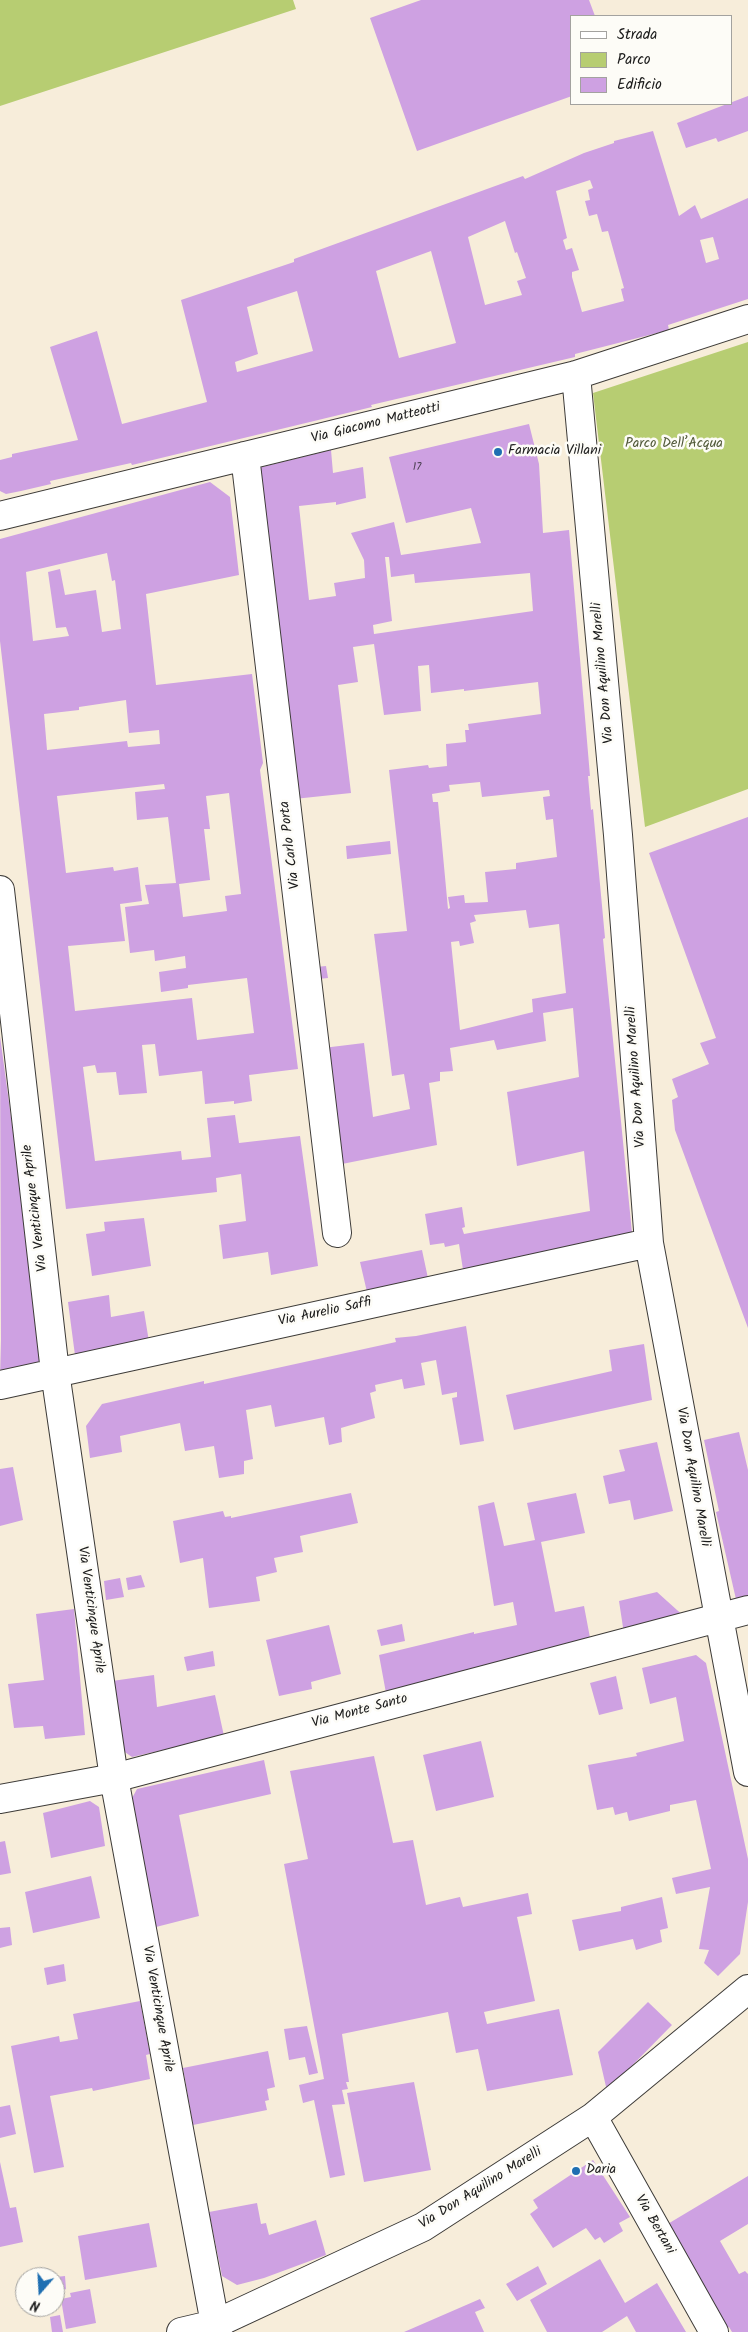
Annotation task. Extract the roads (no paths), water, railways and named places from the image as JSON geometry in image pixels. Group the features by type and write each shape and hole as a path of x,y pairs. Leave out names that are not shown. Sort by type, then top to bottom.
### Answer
{"street":[{"name":"Via Giacomo Matteotti","path":"0,516 576,375 748,319"},
{"name":"Via Don Aquilino Marelli","path":"576,375 618,835 649,1243 748,1772"},
{"name":"Via Carlo Porta","path":"245,456 337,1233"},
{"name":"Via Venticinque Aprile","path":"0,890 55,1372 114,1778 217,2328"},
{"name":"Via Aurelio Saffi","path":"0,1384 649,1243"},
{"name":"Via Monte Santo","path":"0,1798 114,1778 748,1610"},
{"name":"Via Don Aquilino Marelli","path":"181,2332 217,2328 423,2227 593,2117 748,1989"},
{"name":"Via Bertani","path":"593,2117 714,2332"}],"place":[{"name":"Farmacia Villani","path":"498,452"},
{"name":"Daria","path":"576,2171"}],"park label":[{"name":"Parco Dell’Acqua","path":"674,445"}]}
